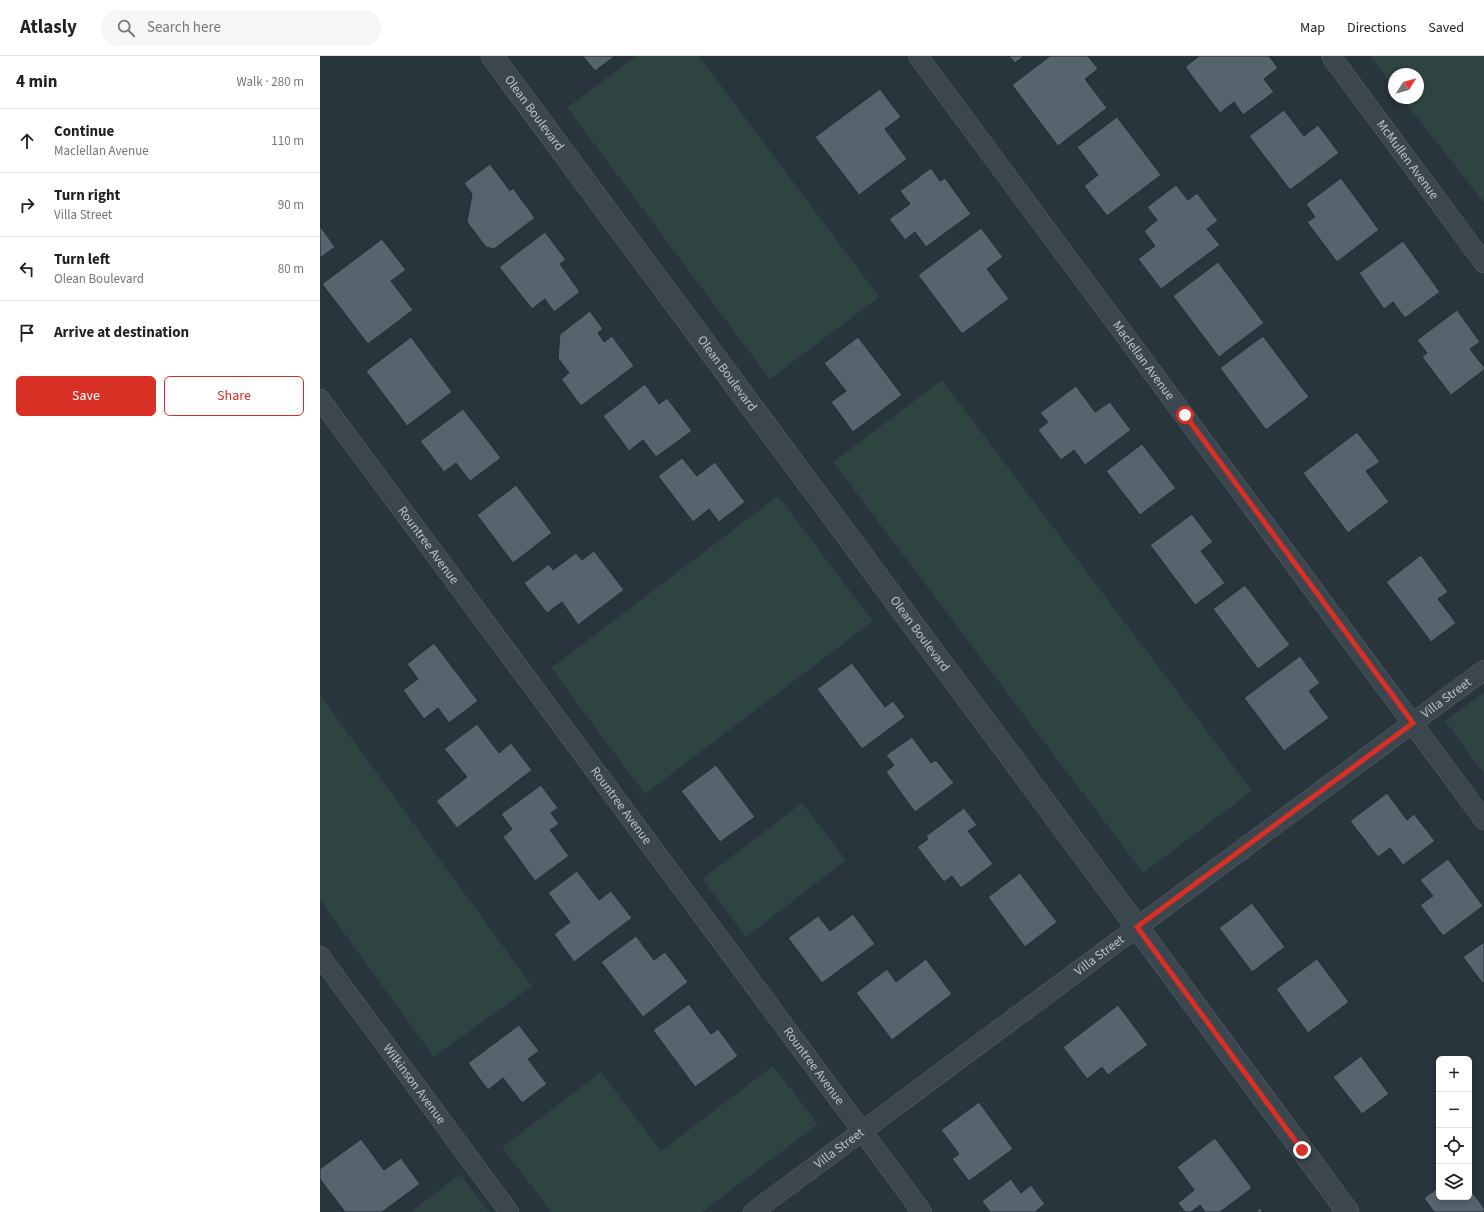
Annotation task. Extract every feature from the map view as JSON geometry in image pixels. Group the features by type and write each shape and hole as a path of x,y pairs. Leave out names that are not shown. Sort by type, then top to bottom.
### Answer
{"street":[{"name":"Olean Boulevard","path":"492,56 1348,1212"},
{"name":"Maclellan Avenue","path":"918,56 1484,820"},
{"name":"McMullen Avenue","path":"1331,56 1484,263"},
{"name":"Rountree Avenue","path":"320,400 922,1212"},
{"name":"Villa Street","path":"753,1212 1484,670"},
{"name":"Wilkinson Avenue","path":"320,956 509,1212"}],"green space":[{"path":"636,56 699,56 879,297 770,379 567,108"},
{"path":"1370,56 1484,56 1484,203 1407,104 1424,104 1424,68 1388,68 1388,79"},
{"path":"942,380 1252,791 1143,873 833,462"},
{"path":"778,496 873,621 645,794 551,668"},
{"path":"1484,692 1484,774 1445,721"},
{"path":"320,695 532,986 434,1057 320,900"},
{"path":"802,803 846,860 746,937 702,879"},
{"path":"773,1066 818,1124 702,1212 551,1212 502,1147 601,1072 661,1151"},
{"path":"460,1174 489,1212 411,1212"}],"building":[{"path":"583,56 615,56 595,71"},
{"path":"1009,56 1024,56 1015,63"},
{"path":"1050,56 1088,56 1098,69 1085,79 1107,108 1058,146 1012,85"},
{"path":"1199,56 1269,56 1278,68 1264,79 1274,92 1243,115 1234,102 1220,113 1185,67"},
{"path":"880,89 901,117 885,129 907,159 859,195 815,137"},
{"path":"1284,110 1304,136 1318,125 1339,153 1290,190 1249,136"},
{"path":"1117,117 1161,175 1107,216 1084,186 1098,175 1077,147"},
{"path":"490,164 510,191 513,188 535,218 494,249 486,247 467,222 472,194 464,183"},
{"path":"931,168 940,181 945,178 971,214 926,247 915,232 905,240 889,219 910,204 900,191"},
{"path":"1341,178 1379,230 1337,262 1307,222 1315,217 1306,204"},
{"path":"1176,185 1188,200 1197,193 1218,221 1207,229 1220,245 1161,289 1138,259 1155,246 1144,231 1157,220 1147,207"},
{"path":"320,226 335,247 320,258"},
{"path":"981,228 1003,257 987,269 1009,299 962,334 918,275"},
{"path":"545,232 566,260 560,264 580,292 554,312 545,299 532,309 499,267"},
{"path":"382,239 406,270 391,281 413,310 368,344 322,284"},
{"path":"1403,241 1440,292 1405,318 1393,302 1384,309 1359,273"},
{"path":"1218,262 1264,323 1219,357 1173,296"},
{"path":"1457,310 1480,342 1470,349 1484,367 1484,370 1451,395 1422,357 1427,353 1417,340"},
{"path":"590,311 603,329 598,333 604,342 612,336 634,366 581,406 561,379 569,373 558,358 560,334"},
{"path":"1263,336 1309,397 1266,430 1220,368"},
{"path":"411,337 452,392 407,426 366,371"},
{"path":"858,337 902,395 853,432 831,402 846,391 824,363"},
{"path":"645,384 659,404 667,398 692,431 656,457 643,440 629,451 603,416"},
{"path":"1076,386 1095,412 1110,402 1131,430 1085,465 1074,450 1061,460 1038,430 1048,422 1040,413"},
{"path":"463,409 501,458 470,481 456,463 444,472 420,441"},
{"path":"1357,432 1380,462 1366,471 1389,502 1348,533 1303,473"},
{"path":"1142,444 1176,488 1140,515 1106,471"},
{"path":"682,458 697,476 715,462 745,502 719,522 709,509 693,522 658,476"},
{"path":"516,485 552,533 513,563 477,515"},
{"path":"1192,514 1213,542 1201,551 1225,583 1195,605 1150,545"},
{"path":"594,551 624,590 578,625 562,602 547,613 524,583 549,564 553,570 576,553 582,560"},
{"path":"1421,555 1448,592 1438,599 1456,623 1431,642 1386,582"},
{"path":"1245,585 1290,645 1258,669 1213,609"},
{"path":"434,643 478,701 449,723 438,708 424,719 403,690 418,679 407,664"},
{"path":"1300,656 1320,683 1309,691 1329,718 1284,751 1244,698"},
{"path":"852,663 885,707 893,701 905,717 862,749 817,689"},
{"path":"477,724 499,753 511,743 532,770 457,828 436,801 467,777 444,749"},
{"path":"912,737 931,763 936,760 954,783 915,812 886,772 894,765 886,755"},
{"path":"716,765 755,817 720,842 681,791"},
{"path":"541,785 558,808 551,813 559,824 550,830 569,856 535,881 503,837 512,829 501,814"},
{"path":"1387,793 1407,820 1414,814 1435,841 1403,865 1390,848 1378,857 1350,821"},
{"path":"964,808 977,825 968,831 993,864 961,888 952,876 944,882 917,847 928,839 926,836"},
{"path":"1448,859 1483,906 1443,936 1420,905 1433,896 1420,880"},
{"path":"577,871 599,900 611,891 632,918 574,962 554,934 570,922 548,893"},
{"path":"1020,873 1057,922 1025,947 988,897"},
{"path":"1252,903 1285,947 1252,972 1219,928"},
{"path":"853,914 875,944 822,983 788,938 818,916 830,931"},
{"path":"636,936 654,960 665,952 688,982 643,1017 601,962"},
{"path":"1484,942 1484,985 1463,957"},
{"path":"926,959 952,994 892,1040 856,993 887,969 896,982"},
{"path":"1317,959 1349,1002 1308,1033 1276,989"},
{"path":"689,1004 711,1034 718,1029 738,1056 695,1087 653,1030"},
{"path":"1118,1005 1148,1045 1108,1075 1102,1067 1087,1079 1063,1047"},
{"path":"519,1025 539,1051 528,1059 547,1084 522,1103 503,1078 488,1090 468,1063"},
{"path":"1361,1056 1389,1094 1362,1114 1333,1077"},
{"path":"979,1102 1013,1149 969,1181 952,1159 959,1154 941,1130"},
{"path":"1215,1138 1252,1188 1220,1212 1205,1212 1200,1205 1191,1212 1185,1212 1178,1203 1194,1190 1177,1167"},
{"path":"361,1139 384,1170 401,1158 420,1184 382,1212 345,1212 320,1179 320,1169"},
{"path":"1011,1179 1021,1193 1031,1185 1045,1204 1036,1211 1037,1212 990,1212 982,1201"},
{"path":"1436,1189 1436,1200 1472,1200 1472,1192 1484,1208 1484,1212 1434,1212 1424,1198"},
{"path":"1260,1208 1263,1212 1255,1212"}],"route":[{"path":"1185,415 1413,723 1137,927 1302,1150"}]}
